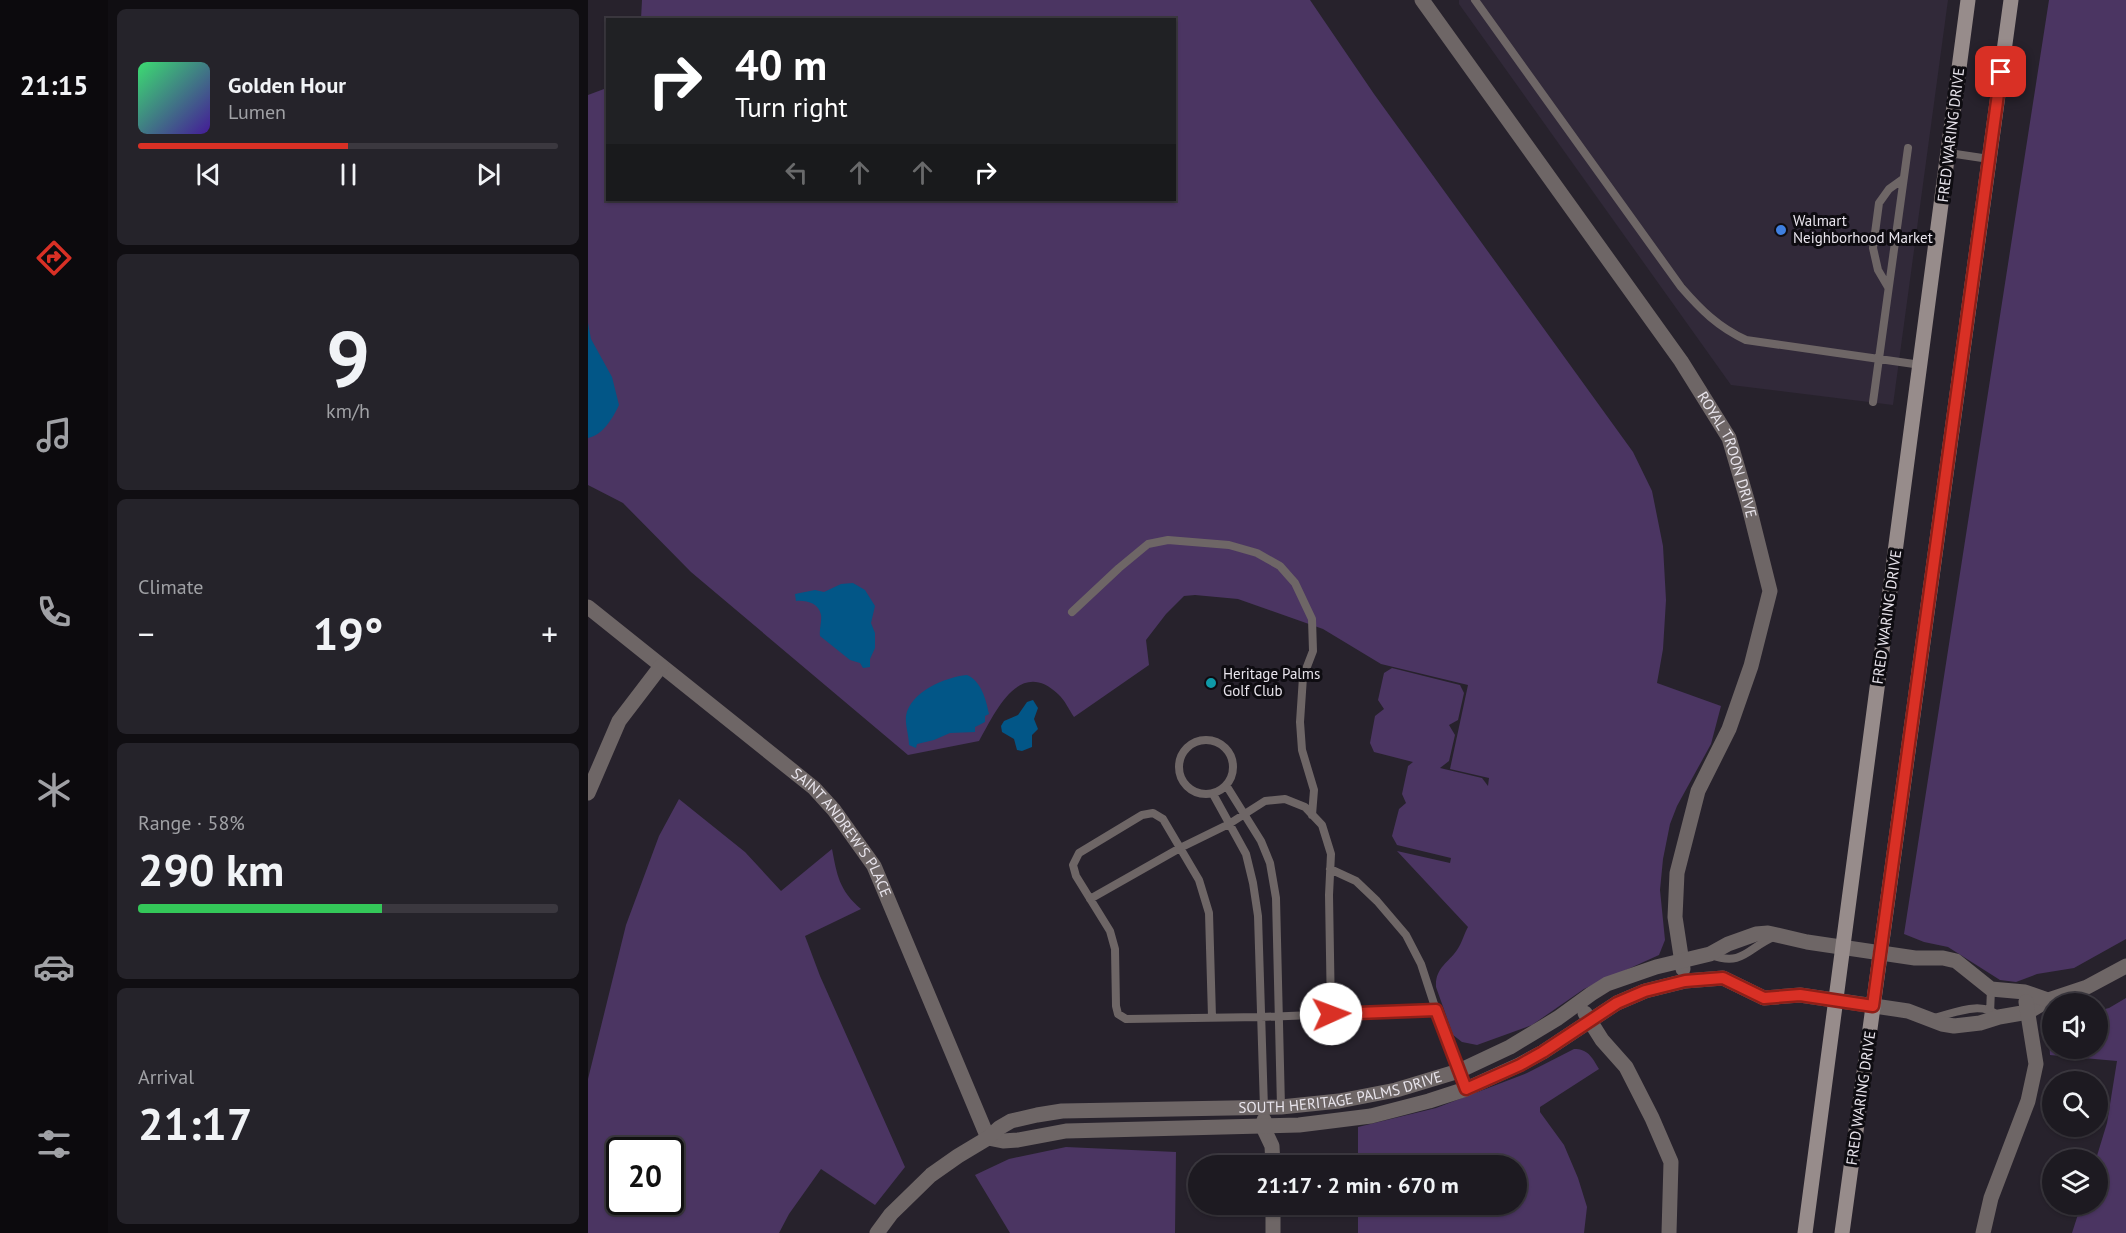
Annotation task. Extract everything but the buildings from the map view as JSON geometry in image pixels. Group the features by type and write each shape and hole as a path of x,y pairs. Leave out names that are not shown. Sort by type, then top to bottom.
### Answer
{"main road":[{"name":"FRED WARING DRIVE","path":"1804,1233 1968,0"},
{"name":"FRED WARING DRIVE","path":"1842,1233 2011,0"}],"street":[{"name":"ROYAL TROON DRIVE","path":"1422,0 1681,361 1729,438 1748,503 1770,591 1751,666 1729,729 1698,791 1677,873 1675,917 1685,981"},
{"name":"SAINT ANDREW'S PLACE","path":"588,607 814,788 834,810 874,866 988,1138"},
{"path":"588,793 619,721 661,666"},
{"name":"SOUTH HERITAGE PALMS DRIVE","path":"877,1233 903,1201 931,1175 1011,1122 1062,1111 1264,1108 1366,1096 1459,1071 1528,1036 1591,994 1625,977 1682,960 1718,953 1756,933 1915,958 1943,958 1956,962 1991,989"},
{"path":"2069,993 2087,987 2126,966"},
{"name":"SOUTH HERITAGE PALMS DRIVE","path":"988,1138 1002,1142 1066,1131 1270,1127 1315,1124 1371,1116 1466,1089 1520,1065 1566,1038 1617,1003 1645,991 1685,981 1723,978"},
{"path":"1723,978 1764,998 1800,995 1836,1000 1908,1011 1942,1024 1954,1026 1993,1016 2028,1012 2042,1004"},
{"path":"1991,989 2025,992 2042,998"},
{"path":"1983,1233 1991,1198 2028,1101 2036,1064 2025,992"},
{"path":"1578,1003 1602,1040 1626,1067 1671,1162 1670,1233"},
{"path":"1270,1127 1281,1107"},
{"path":"1264,1108 1270,1127 1272,1155"},
{"path":"1273,1215 1273,1233"}],"lane":[{"path":"1475,0 1681,287 1702,311 1728,332 1746,340 1921,365"},
{"path":"1873,402 1908,148"},
{"path":"1949,153 1989,159"},
{"path":"1888,287 1878,270 1873,248 1879,202 1889,189 1904,179"},
{"path":"1072,612 1148,544 1168,540 1229,545 1257,553 1280,566 1295,583 1312,619 1313,651 1303,677 1300,722 1302,750 1314,790 1312,815"},
{"path":"1204,739 1213,740 1228,750 1233,768 1226,785 1213,794 1193,792 1181,779 1178,771 1179,762 1187,746 1204,739"},
{"path":"1226,785 1261,842 1270,863 1276,898 1281,1107"},
{"path":"1213,794 1246,855 1254,883 1258,916 1264,1108"},
{"path":"1090,899 1180,848 1229,824 1265,801 1285,799 1305,807 1322,825 1331,854 1331,1014"},
{"path":"1212,1017 1209,914 1198,880 1162,819 1153,813 1142,815 1079,853 1073,866 1076,876 1110,931 1115,949 1116,1006 1119,1014 1126,1018 1261,1017 1436,1010"},
{"path":"1330,869 1356,881 1377,901 1406,935 1421,964 1466,1089"},
{"path":"1718,953 1723,978"},
{"path":"1991,989 1993,1016"}],"shaded area":[{"path":"642,0 1310,0 1374,94 1633,452 1652,491 1663,546 1666,600 1663,649 1657,683 1721,706 1711,744 1677,806 1670,824 1660,890 1665,940 1659,955 1584,989 1532,1025 1477,1045 1462,1042 1453,1035 1436,987 1436,980 1440,970 1459,947 1468,927 1397,851 1450,863 1451,858 1397,845 1392,836 1399,809 1406,803 1402,794 1408,766 1413,762 1374,752 1370,743 1375,716 1384,709 1378,700 1384,673 1392,668 1460,685 1464,693 1458,720 1449,725 1455,735 1449,761 1440,768 1482,778 1488,786 1489,778 1450,769 1468,685 1381,664 1323,629 1238,599 1184,596 1166,614 1146,640 1149,665 1074,717 1058,694 1044,684 1031,682 1020,685 1010,693 979,741 908,755 691,572 623,503 588,485 588,95 606,86 606,201 1176,201 1176,18 641,18"},
{"path":"1459,0 1948,0 1893,405 1731,385 1459,4"},
{"path":"2049,0 2126,0 2126,939 2074,968 2037,974 2016,982 2000,980 1948,947 1924,942 1904,934"},
{"path":"679,799 745,852 781,891 832,849 843,889 861,909 805,936 820,976 905,1167 875,1205 821,1169 789,1214 779,1233 588,1233 588,1079 626,925 659,836"},
{"path":"2126,998 2126,1233 2072,1233 2078,1215 2108,1215 2108,1149 2099,1149 2103,1137 2108,1137 2108,1117 2117,1061 2095,1059 2108,1059 2109,1008"},
{"path":"1574,1049 1586,1052 1599,1069 1540,1107 1540,1112 1564,1145 1578,1178 1587,1207 1584,1233 1358,1233 1358,1215 1527,1215 1527,1155 1358,1155 1358,1127 1436,1108 1527,1073"},
{"path":"1066,1147 1176,1152 1175,1233 1010,1233 975,1175 1009,1159"}],"water":[{"path":"588,323 591,339 612,377 619,405 603,430 588,438"},
{"path":"853,583 865,590 875,606 871,623 875,633 875,648 870,659 870,667 863,668 860,663 850,660 820,636 821,617 818,608 808,602 796,601 795,594 815,590 824,592 841,584"},
{"path":"967,675 976,682 984,697 989,714 985,716 985,722 975,727 975,732 950,733 917,744 916,748 909,745 906,716 914,700 930,687 958,676"},
{"path":"1033,700 1038,708 1034,719 1038,729 1032,735 1032,747 1022,751 1017,750 1014,739 1002,732 1001,726 1004,721 1018,715 1027,702"}],"place":[{"name":"Walmart Neighborhood Market","path":"1781,230"},
{"name":"Heritage Palms Golf Club","path":"1211,683"}],"route":[{"path":"1331,1014 1436,1010 1466,1089 1543,1052 1617,1003 1645,991 1685,981 1723,978 1764,998 1800,995 1873,1006 2001,72"}]}
